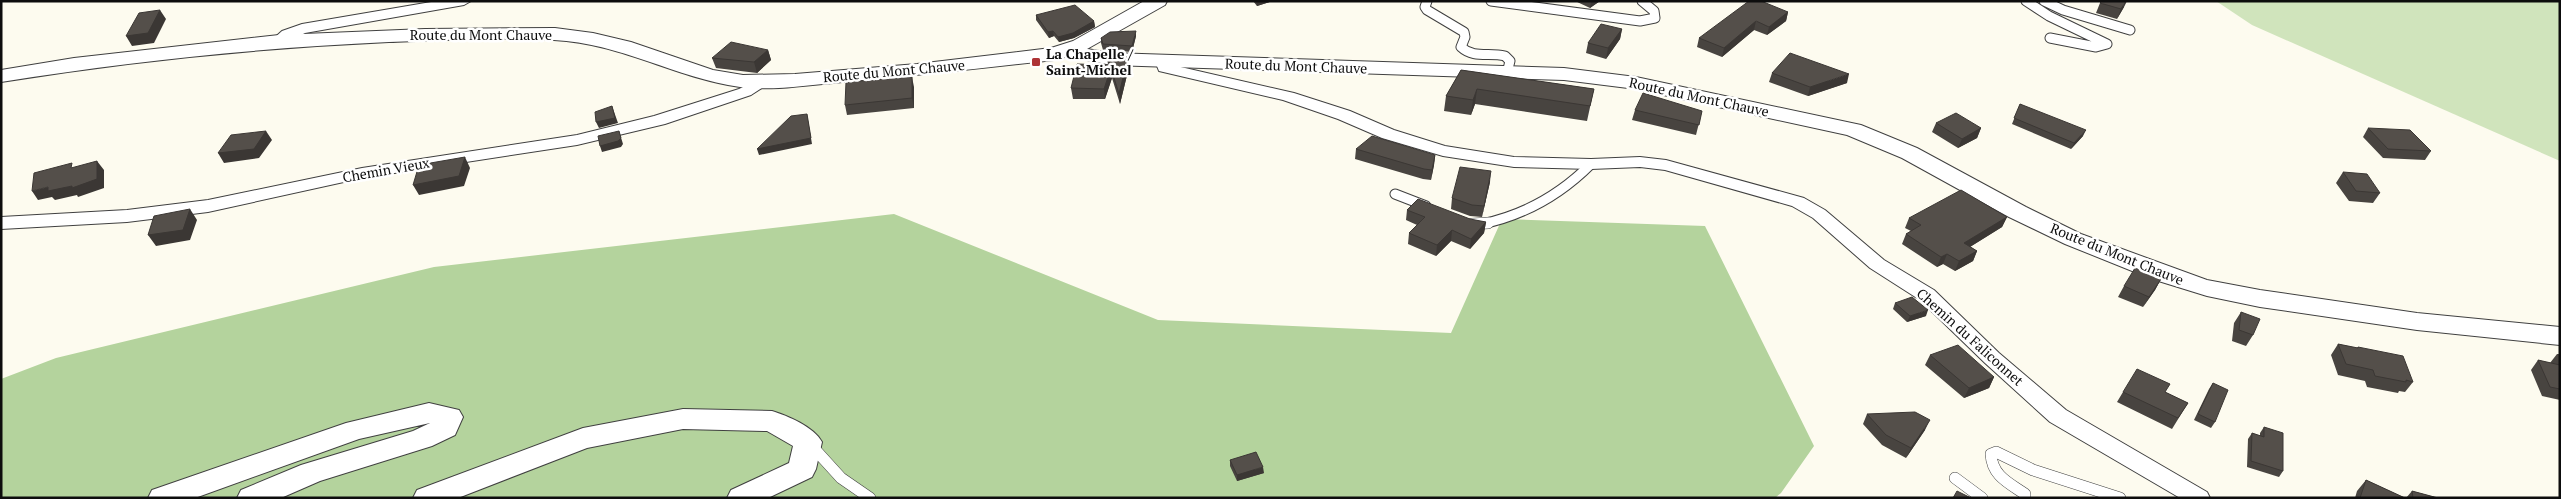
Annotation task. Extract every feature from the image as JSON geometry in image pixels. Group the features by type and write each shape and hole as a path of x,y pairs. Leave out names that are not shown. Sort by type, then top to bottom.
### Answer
{"street":[{"path":"279,41 287,34 302,28 464,1"},
{"path":"1070,50 1158,1"},
{"name":"Route du Mont Chauve","path":"1,76 74,64 279,41 425,35 555,34 593,39 624,46 709,75 743,81 763,82 1040,57 1070,50 1085,56 1163,61 1564,74 1636,83 1853,130 1905,149 1978,191 2072,238 2190,283 2249,297 2411,322 2560,336"},
{"name":"Chemin du Faliconnet","path":"1163,61 1165,68 1288,96 1344,115 1388,134 1443,151 1514,162 1591,164 1640,162 1666,165 1798,202 1819,214 1876,264 1927,295 1992,358 2058,416 2199,498"},
{"name":"Chemin Vieux","path":"1,223 127,216 208,206 362,172 577,140 659,120 745,92 763,82"},
{"path":"162,498 356,430 428,413 450,417 445,428 422,439 311,473 251,498"},
{"path":"427,498 583,438 683,419 772,420 808,442 802,469 741,498"}],"lane":[{"path":"1427,1 1425,7 1427,10 1464,32 1465,38 1461,46 1464,50 1475,55 1505,56 1510,61 1507,73"},
{"path":"1491,1 1640,21 1655,18 1654,11 1642,1"},
{"path":"2026,1 2049,16 2107,44 2096,47 2050,38"},
{"path":"2044,1 2063,10 2130,30"},
{"path":"1458,218 1477,225 1508,219 1540,205 1573,184 1591,164"},
{"path":"1394,194 1440,211"},
{"path":"808,442 841,478 870,498"},
{"path":"2025,498 2025,494 2002,479 1994,471 1991,454 1996,452 2004,454 2034,470 2120,498"},
{"path":"1955,478 1982,498"}],"green space":[{"path":"2216,1 2560,1 2560,161 2252,25"},
{"path":"894,214 1158,320 1451,333 1502,219 1705,226 1814,446 1781,493 1775,498 1,498 1,379 56,358 434,267"}],"building":[{"path":"1749,1 1761,1 1788,12 1769,27 1756,21 1724,48 1699,38"},
{"path":"2102,1 2126,1 2121,9 2100,3"},
{"path":"1075,5 1094,21 1073,33 1058,37 1053,31 1048,32 1036,15"},
{"path":"160,10 148,33 126,36 139,13"},
{"path":"1601,24 1622,29 1608,48 1588,43"},
{"path":"1136,31 1132,46 1103,44 1101,38 1110,32"},
{"path":"731,42 768,50 754,62 712,58"},
{"path":"1790,53 1849,74 1810,87 1772,73"},
{"path":"1107,56 1128,57 1119,94 1111,68 1104,89 1071,88 1077,64 1110,65"},
{"path":"1461,70 1594,89 1590,106 1477,89 1473,100 1446,96"},
{"path":"912,77 912,98 845,105 846,82"},
{"path":"1643,93 1702,111 1699,125 1635,110"},
{"path":"2020,104 2086,130 2074,143 2014,118"},
{"path":"612,106 615,118 596,122 595,112"},
{"path":"1956,113 1981,128 1962,139 1936,123"},
{"path":"807,114 811,138 757,149 791,116"},
{"path":"2368,128 2410,130 2431,151 2388,149"},
{"path":"266,131 254,149 218,153 231,135"},
{"path":"619,131 621,138 618,141 600,146 598,136"},
{"path":"1372,136 1435,155 1432,170 1356,149"},
{"path":"465,157 459,176 413,185 419,165"},
{"path":"97,161 97,179 72,188 72,186 48,191 48,187 32,191 34,173 72,163 71,168"},
{"path":"1460,167 1491,171 1484,206 1472,205 1452,198"},
{"path":"2343,172 2367,174 2380,193 2356,191"},
{"path":"1961,190 2007,217 1964,243 1977,251 1959,261 1947,254 1941,257 1906,234 1921,225 1909,218"},
{"path":"1418,199 1470,219 1486,222 1471,239 1452,230 1437,245 1409,233 1425,217 1407,210"},
{"path":"190,209 183,230 148,235 154,216"},
{"path":"2135,268 2161,279 2149,297 2124,286"},
{"path":"1912,297 1928,310 1910,316 1895,303"},
{"path":"2241,312 2260,319 2253,335 2239,330"},
{"path":"2338,344 2403,356 2413,382 2375,376 2373,370 2346,364"},
{"path":"1958,345 1994,377 1969,388 1930,355"},
{"path":"2538,360 2560,365 2560,389 2550,387"},
{"path":"2137,369 2170,384 2165,392 2188,403 2178,418 2123,392"},
{"path":"2213,383 2228,390 2215,422 2198,414"},
{"path":"1915,412 1930,420 1911,448 1886,435 1867,414"},
{"path":"2264,427 2283,433 2283,471 2251,461 2252,433 2264,437"},
{"path":"1256,452 1263,467 1237,475 1230,460"},
{"path":"2366,480 2405,498 2360,498"},
{"path":"1957,491 1971,498 1953,498"},
{"path":"2412,491 2438,498 2413,498"}],"place":[{"name":"La Chapelle / Saint-Michel","path":"1036,62"}]}
